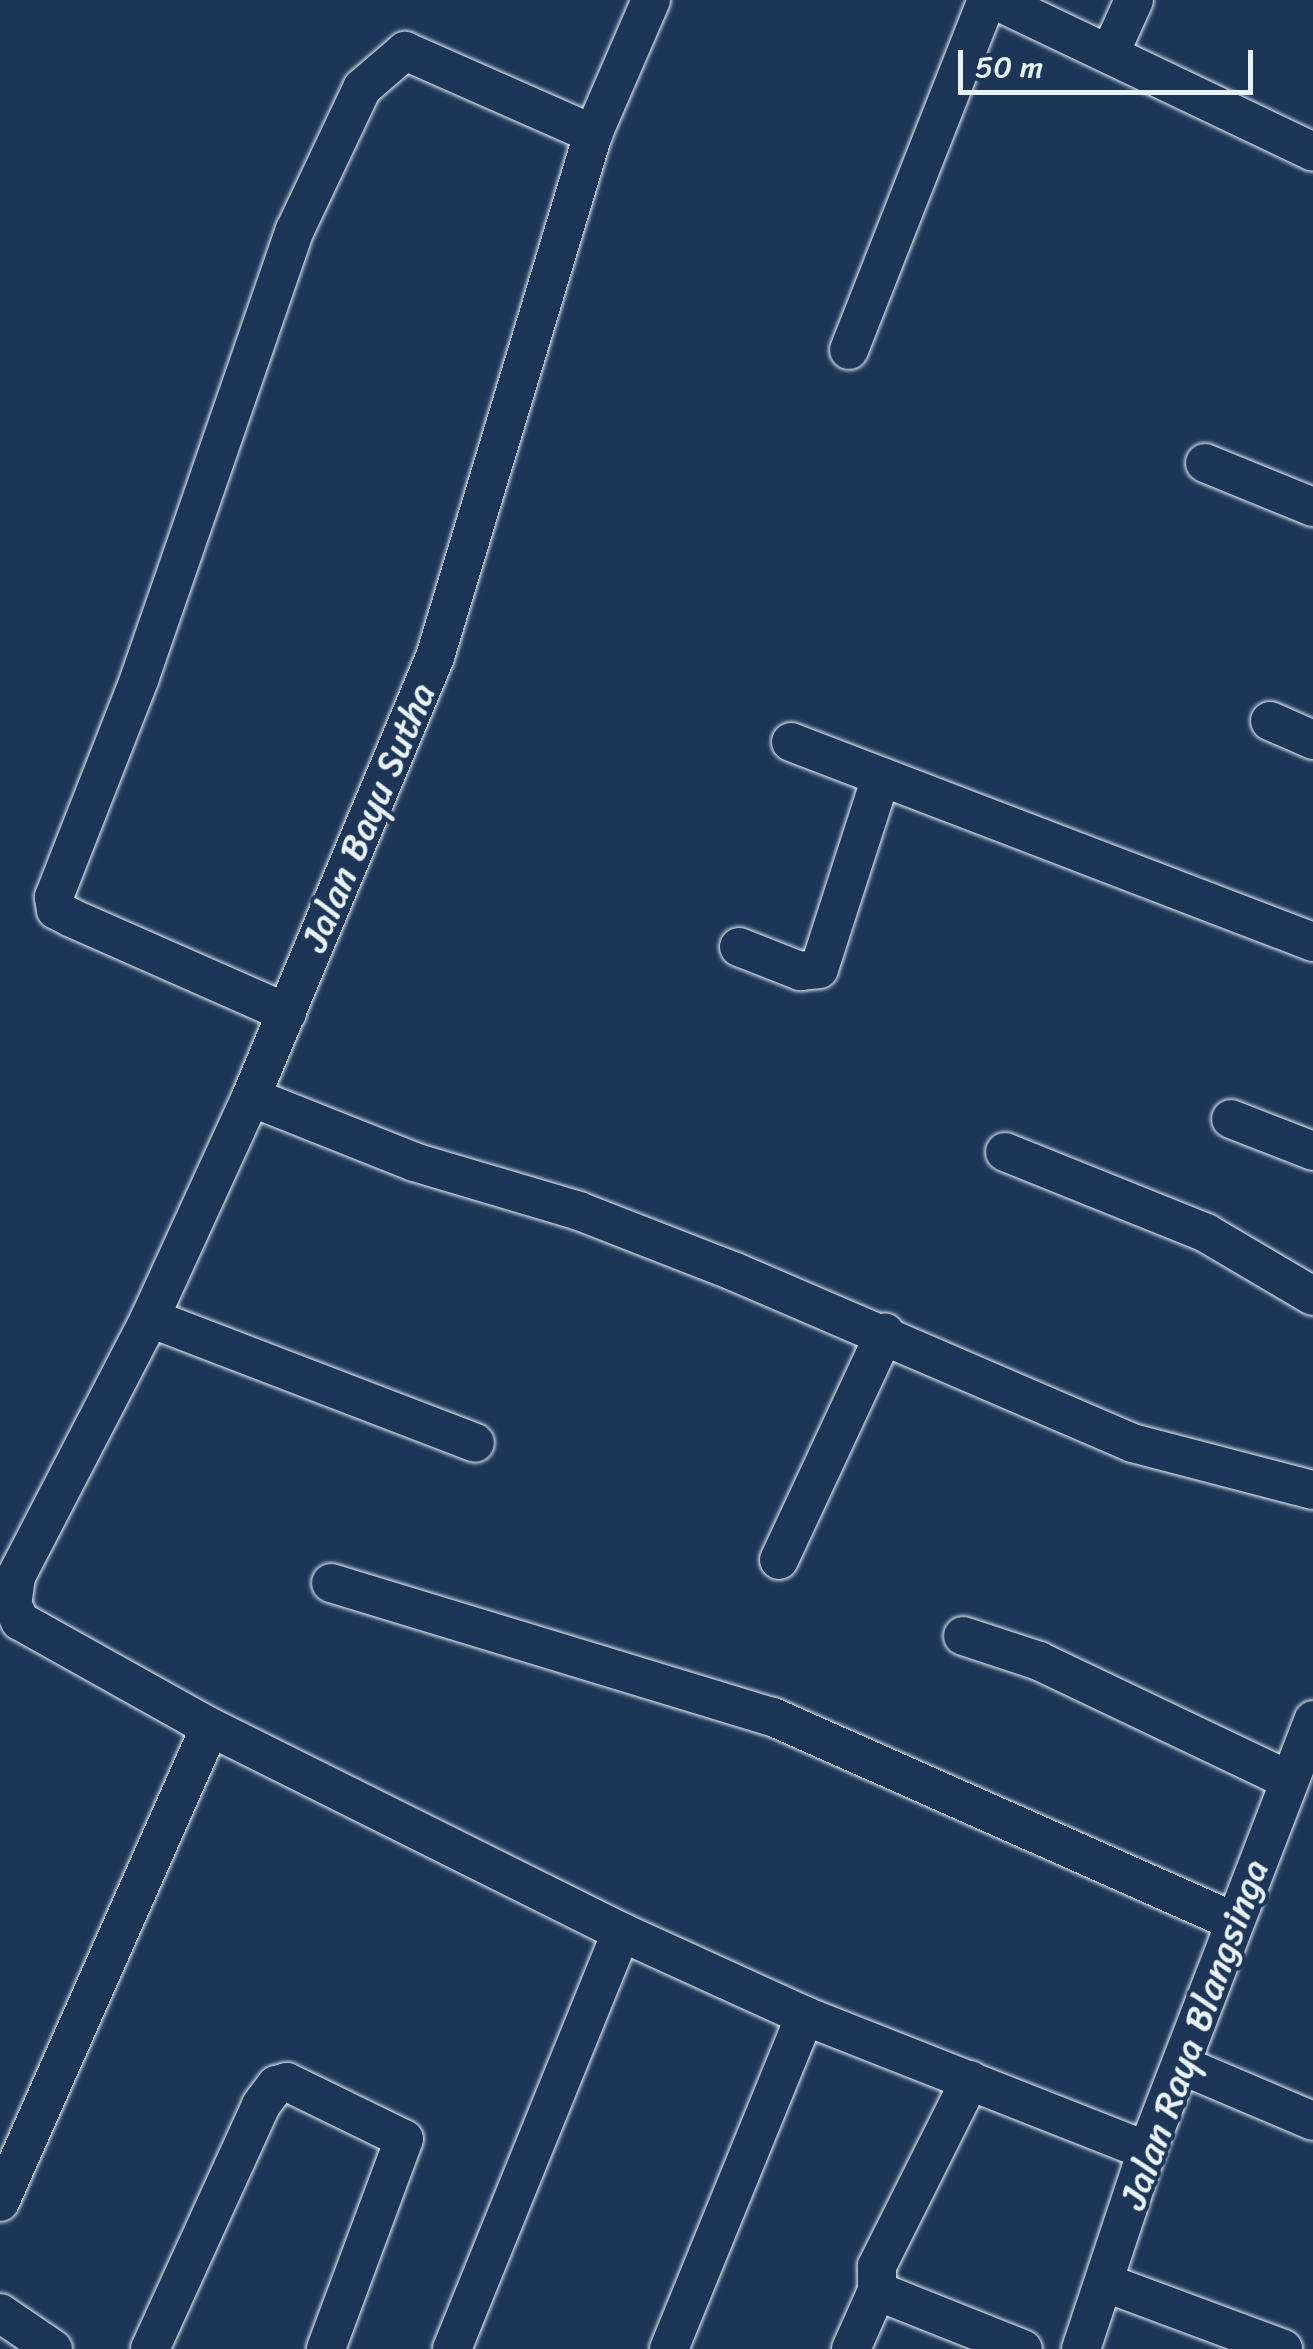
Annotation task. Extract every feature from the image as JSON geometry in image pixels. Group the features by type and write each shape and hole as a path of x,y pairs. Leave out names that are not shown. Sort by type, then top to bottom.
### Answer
{"street":[{"name":"Jalan Bayu Sutha","path":"210,1727 20,1620 12,1604 16,1577 150,1318 287,1013 435,656 594,134 651,0"},
{"path":"849,350 987,0"},
{"path":"995,0 1313,152"},
{"path":"1110,53 1134,0"},
{"path":"287,1013 72,918 56,910 54,897 140,677 295,230 362,88 405,51 594,134"},
{"path":"1205,463 1313,507"},
{"path":"1270,721 1313,740"},
{"path":"791,742 1313,942"},
{"path":"739,947 800,971 820,969 881,776"},
{"path":"250,1098 414,1162 579,1212 885,1333 1132,1442 1313,1490"},
{"path":"1231,1119 1313,1150"},
{"path":"1005,1152 1206,1232 1313,1296"},
{"path":"150,1318 474,1443"},
{"path":"779,1560 885,1333"},
{"path":"331,1583 773,1716 1235,1922"},
{"path":"963,1636 1040,1661 1289,1780"},
{"name":"Jalan Raya Blangsinga","path":"1081,2349 1147,2152 1313,1720"},
{"path":"0,2202 210,1727 622,1932 806,2016 1147,2152"},
{"path":"452,2349 622,1932"},
{"path":"669,2349 806,2016"},
{"path":"1181,2064 1313,2120"},
{"path":"851,2349 877,2291 873,2275 970,2080"},
{"path":"150,2349 261,2105 276,2084 286,2082 404,2139 326,2349"},
{"path":"1106,2282 1283,2349"},
{"path":"877,2291 1023,2349"},
{"path":"0,2313 53,2349"}]}
